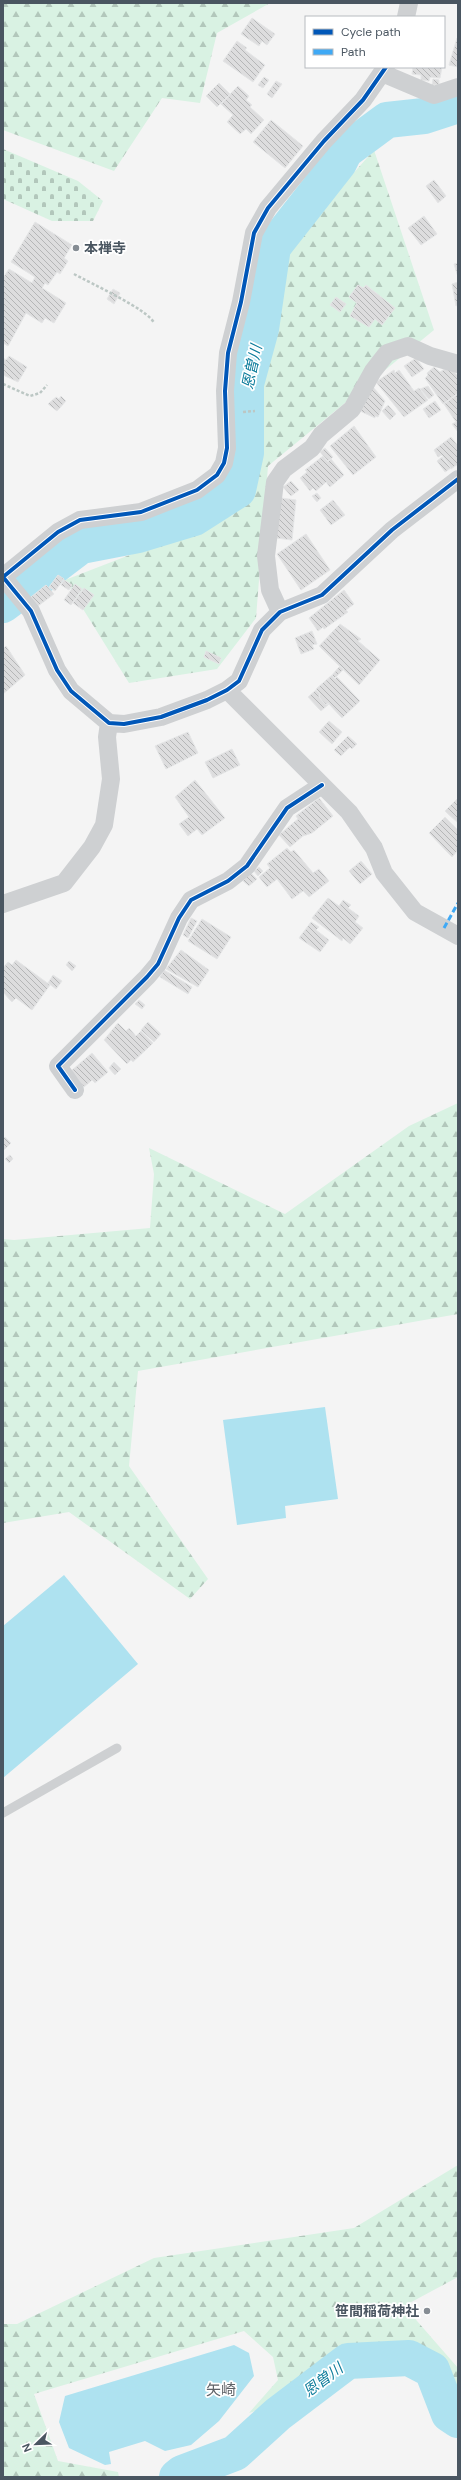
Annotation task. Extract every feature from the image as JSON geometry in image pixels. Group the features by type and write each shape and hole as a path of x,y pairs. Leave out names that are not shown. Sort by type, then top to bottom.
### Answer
{"street":[{"path":"406,16 409,3"},
{"path":"458,87 434,95 384,70 363,100 324,141 268,208 254,233 241,302 228,353 225,391 227,448 224,463 217,475 197,490 141,512 80,520 58,532 5,579 31,611 57,670 71,691 109,723 124,724 161,717 227,690 239,681 262,630 280,612 322,595 392,530 458,479"},
{"path":"280,612 270,590 266,556 275,482 284,469 312,448 321,435 352,409 373,371 387,353 408,346 430,356 458,364"},
{"path":"227,690 350,812 374,848 384,873 415,912 458,936"},
{"path":"3,904 64,883 92,847 104,825 111,779 107,737 109,723"},
{"path":"76,1090 58,1066 147,977 158,964 179,918 191,900 228,881 247,866 287,808 322,785"}],"lane":[{"path":"3,1813 117,1748"}],"path":[{"path":"74,274 127,302 152,318 154,323"},
{"path":"3,384 30,396 40,393 47,386"}],"green space":[{"path":"3,3 270,3 217,33 200,103 162,98 114,171 3,130"},
{"path":"3,149 78,181 103,201 93,221 52,221 3,199"},
{"path":"374,150 434,330 268,466 256,618 217,669 129,683 65,580 233,515 271,353 288,247"},
{"path":"458,1103 458,1314 138,1371 129,1466 208,1579 190,1599 69,1512 3,1523 3,1239 14,1240 150,1228 154,1174 149,1148 285,1214 409,1126"},
{"path":"458,2165 458,2277 404,2306 458,2368 458,2414 384,2355 332,2371 283,2402 249,2413 278,2380 273,2357 244,2331 34,2394 58,2461 118,2472 119,2477 3,2477 3,2324 17,2324 154,2258 354,2228"}],"water":[{"path":"325,1407 338,1499 285,1506 286,1518 237,1525 223,1420"},
{"path":"64,1575 138,1664 3,1778 3,1626"},
{"path":"234,2345 249,2353 254,2376 219,2421 191,2445 165,2451 145,2441 109,2452 111,2464 105,2465 69,2448 59,2422 65,2396"}],"building":[{"path":"252,18 275,34 267,45 262,41 259,46 241,34"},
{"path":"458,38 458,67 449,65"},
{"path":"237,41 247,48 245,50 265,65 253,82 223,61"},
{"path":"413,68 442,68 440,78 430,77 429,81 421,80 421,75 412,74"},
{"path":"264,77 269,80 263,88 258,85"},
{"path":"433,79 439,80 439,85 432,85"},
{"path":"276,81 282,84 272,98 267,94"},
{"path":"219,83 230,94 217,107 206,96"},
{"path":"238,86 249,96 246,100 252,105 250,107 264,120 251,134 246,129 240,134 227,122 233,115 221,104"},
{"path":"271,120 303,146 285,168 253,142"},
{"path":"434,180 446,196 438,203 426,186"},
{"path":"424,216 437,234 421,245 408,228"},
{"path":"35,222 72,245 64,258 68,261 60,274 57,272 48,285 45,283 42,288 66,303 54,323 45,318 42,323 26,313 8,346 3,343 3,278 9,269 32,283 35,277 11,262"},
{"path":"458,263 458,277 454,264"},
{"path":"458,282 458,305 456,306 452,284"},
{"path":"358,285 363,288 366,285 395,308 382,325 375,319 369,327 350,316 357,303 349,297"},
{"path":"113,289 120,293 114,304 107,299"},
{"path":"336,297 346,304 340,312 330,305"},
{"path":"9,356 27,367 18,382 3,375 3,358 6,360"},
{"path":"416,358 424,369 412,377 404,366"},
{"path":"449,366 458,376 458,393 443,404 425,378 428,375 427,373 434,367 440,372"},
{"path":"394,370 395,373 399,370 414,391 419,388 428,400 404,417 376,382"},
{"path":"428,386 434,395 429,399 420,389"},
{"path":"373,387 385,401 378,417 375,416 375,418 360,411"},
{"path":"458,394 458,432 452,424 456,422 444,404"},
{"path":"61,396 66,401 57,411 48,404 56,397 59,399"},
{"path":"435,401 441,410 429,418 423,409"},
{"path":"388,405 396,414 390,420 382,411"},
{"path":"354,426 376,457 353,475 330,446"},
{"path":"451,437 458,446 458,464 451,469 442,455 438,457 434,450"},
{"path":"325,448 333,457 328,461 320,452"},
{"path":"323,456 328,462 331,459 344,475 330,487 326,482 316,491 313,488 310,491 300,478 307,472 305,470"},
{"path":"442,457 451,468 445,472 437,461"},
{"path":"291,481 299,490 291,496 283,487"},
{"path":"317,493 321,498 317,502 312,496"},
{"path":"281,498 296,500 292,540 276,538"},
{"path":"333,500 345,515 331,525 320,510"},
{"path":"306,534 330,570 301,590 277,554"},
{"path":"58,575 64,579 55,591 49,587"},
{"path":"64,580 72,585 69,590 61,585"},
{"path":"75,584 82,589 71,605 64,600"},
{"path":"46,585 54,594 38,606 31,597"},
{"path":"84,588 94,595 83,610 73,603"},
{"path":"344,590 354,604 346,610 348,612 324,629 323,627 318,631 309,618"},
{"path":"340,624 361,639 358,641 380,660 359,685 319,646"},
{"path":"312,631 317,644 312,645 314,649 301,654 295,638"},
{"path":"6,646 25,675 3,694 3,649"},
{"path":"206,651 221,658 219,664 204,657"},
{"path":"340,666 344,669 335,678 332,675"},
{"path":"332,675 335,679 337,677 360,701 342,718 328,703 326,705 319,697 320,694 316,689"},
{"path":"316,690 320,694 319,697 326,705 329,704 321,711 308,697"},
{"path":"329,721 342,732 332,744 319,732"},
{"path":"188,732 198,753 166,769 155,746"},
{"path":"348,736 357,744 352,749 350,747 341,756 334,750"},
{"path":"232,749 240,765 213,778 205,762"},
{"path":"195,780 225,818 202,835 197,829 188,836 179,824 189,817 175,797"},
{"path":"319,798 333,816 312,833 303,836 293,823 298,819 296,816"},
{"path":"457,799 458,800 458,823 445,811"},
{"path":"445,817 458,830 458,850 452,857 429,833"},
{"path":"293,823 303,836 290,847 279,835"},
{"path":"287,848 291,852 294,850 313,873 319,869 329,881 309,897 303,891 292,899 277,879 267,887 259,877 270,868 267,864"},
{"path":"361,861 372,874 360,884 349,871"},
{"path":"259,867 263,871 258,876 254,871"},
{"path":"251,873 257,879 249,886 243,881"},
{"path":"328,898 339,906 343,900 351,905 348,908 359,916 355,922 363,928 350,944 343,938 342,941 312,918"},
{"path":"191,918 197,921 188,938 183,935"},
{"path":"202,919 231,937 217,959 188,941"},
{"path":"311,922 319,927 316,930 329,940 320,952 299,938"},
{"path":"181,950 209,970 198,987 166,969"},
{"path":"16,960 50,985 32,1010 16,998 12,1002 3,992 3,968 8,962 12,965"},
{"path":"69,961 76,966 72,971 66,965"},
{"path":"164,970 192,987 188,994 160,977"},
{"path":"53,975 62,981 56,989 48,983"},
{"path":"139,1000 145,1005 142,1009 135,1004"},
{"path":"148,1022 161,1034 154,1042 141,1030"},
{"path":"118,1023 126,1031 129,1028 136,1036 141,1031 153,1043 133,1062 131,1060 127,1064 104,1040"},
{"path":"92,1053 108,1072 95,1083 92,1080 84,1087 71,1071"},
{"path":"114,1062 121,1069 115,1075 109,1068"},
{"path":"5,1137 11,1143 3,1151 3,1139"},
{"path":"10,1155 13,1159 9,1163 5,1159"}],"waterway":[{"name":"恩曽川","path":"3,605 81,546 138,535 194,518 238,490 246,453 246,384 261,329 273,247 339,163 345,151 387,120 424,116 458,105"},
{"name":"恩曽川","path":"177,2477 182,2473 235,2453 278,2414 348,2361 409,2358 432,2370 449,2414 458,2420"}],"marked path":[{"path":"444,928 458,903"}],"cycle path":[{"path":"3,577 58,532 80,520 141,512 197,490 217,475 224,463 227,448 225,391 228,353 241,302 254,233 268,208 324,141 363,100 385,68"},
{"path":"3,577 31,611 57,670 71,691 109,723 124,724 161,717 207,700 227,690 239,681 262,630 280,612 322,595 392,530 458,479"},
{"path":"75,1090 58,1066 147,977 158,964 179,918 191,900 228,881 247,866 287,808 322,785"}],"place":[{"name":"本禅寺","path":"76,248"},
{"name":"笹間稲荷神社","path":"427,2311"}],"district":[{"name":"矢崎","path":"221,2390"}]}
